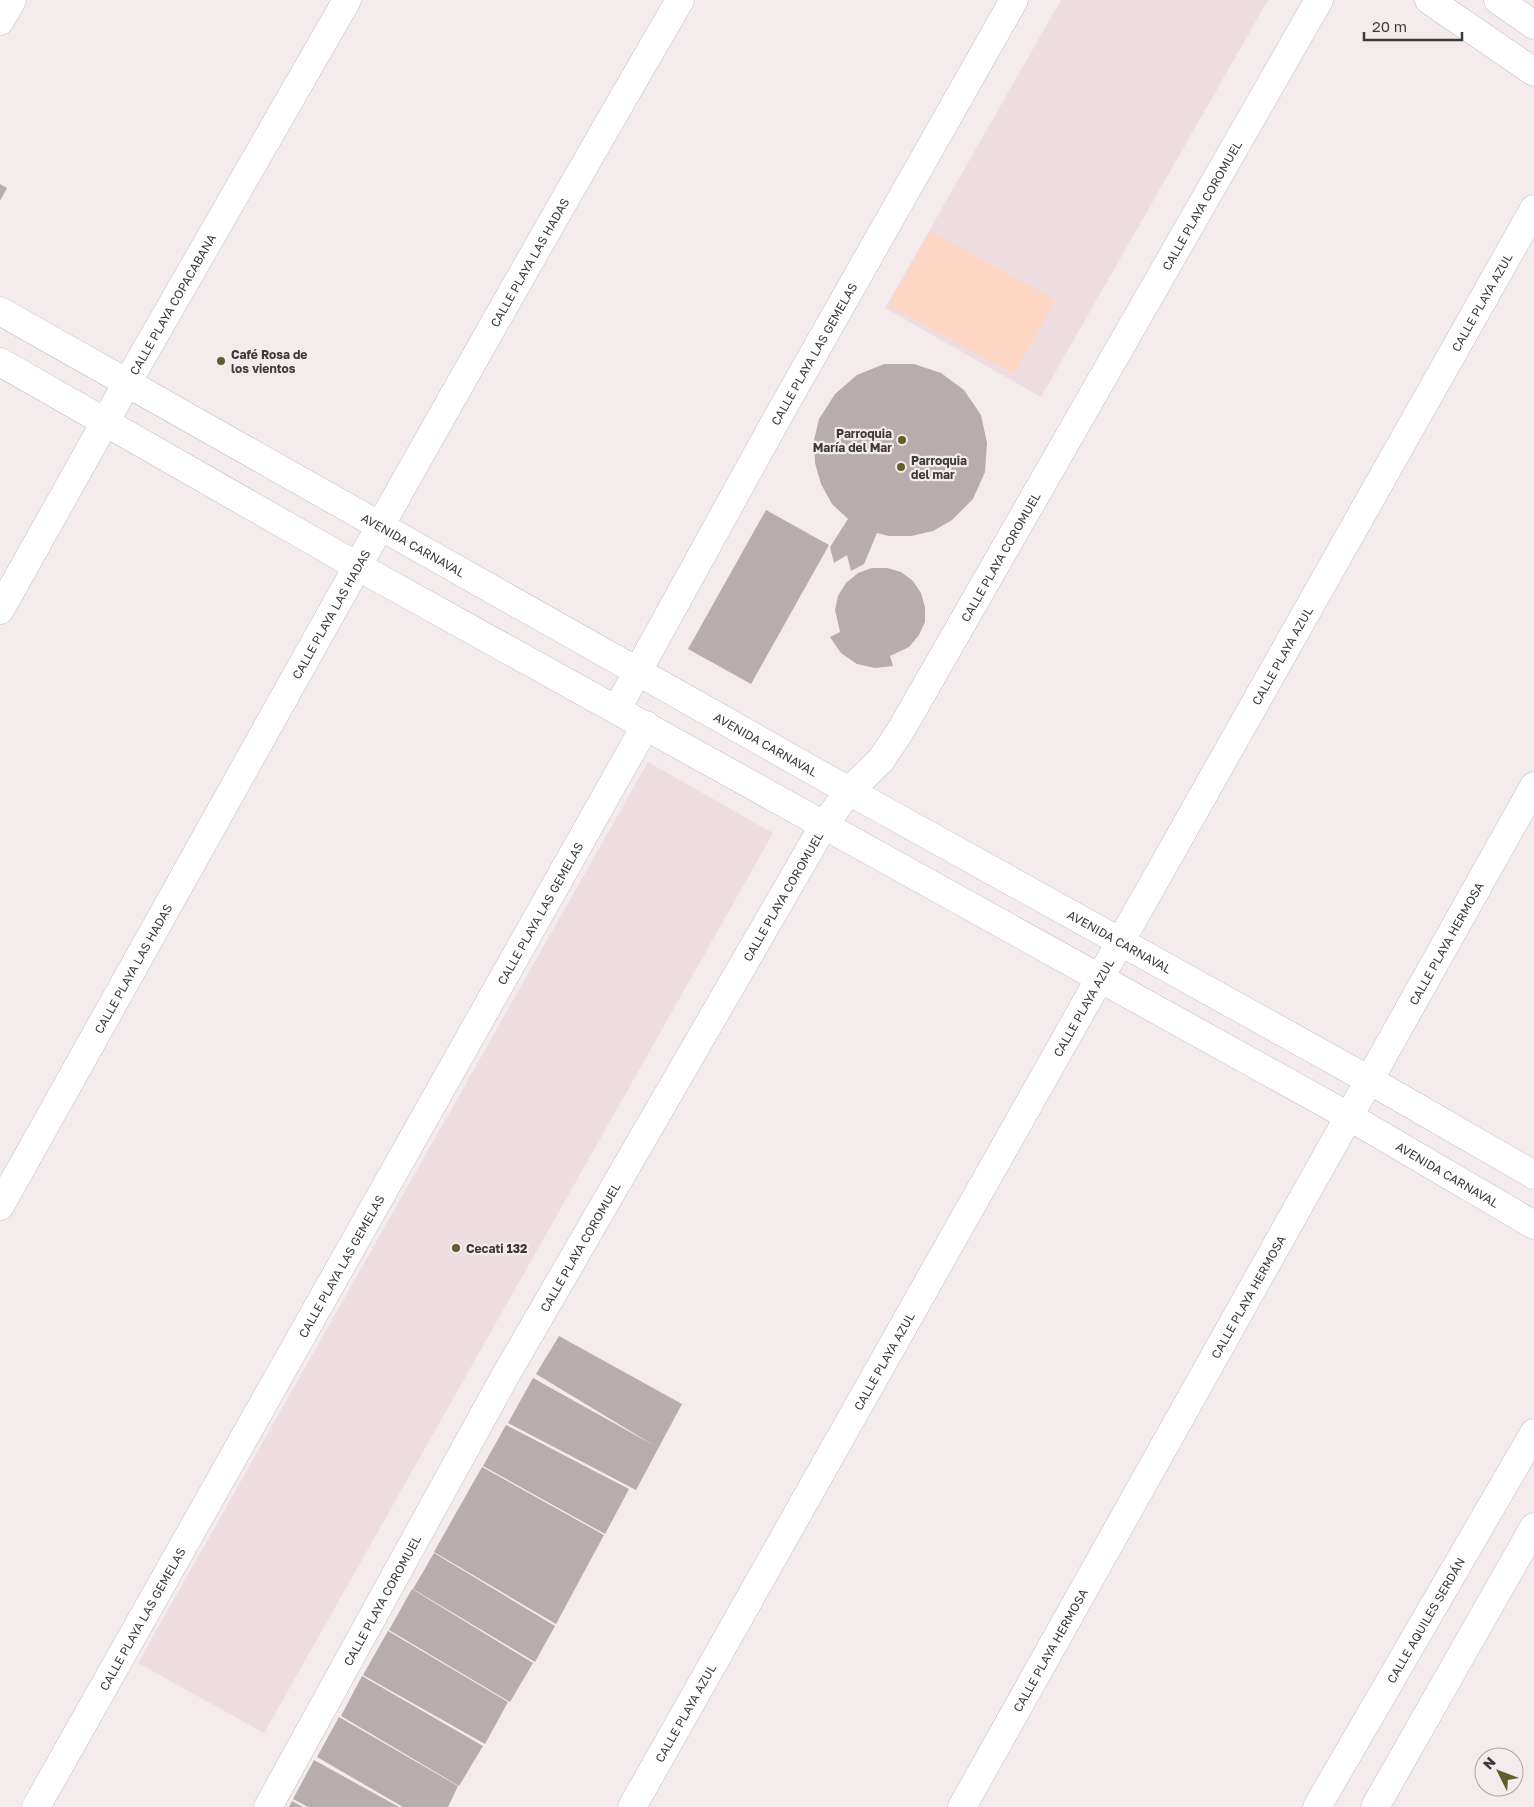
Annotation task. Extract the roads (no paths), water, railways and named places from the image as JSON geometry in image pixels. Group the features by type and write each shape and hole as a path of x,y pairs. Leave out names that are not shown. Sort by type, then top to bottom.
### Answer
{"street":[{"path":"0,21 12,0"},
{"name":"CALLE PLAYA COPACABANA","path":"0,610 127,383 347,0"},
{"name":"CALLE PLAYA LAS HADAS","path":"0,1206 379,526 680,0"},
{"name":"CALLE PLAYA LAS GEMELAS","path":"617,709 780,413 1014,0"},
{"name":"CALLE PLAYA COROMUEL","path":"268,1807 504,1378 824,825 849,791 881,760 901,730 1319,0"},
{"path":"1429,0 1534,72"},
{"path":"1498,0 1534,25"},
{"name":"CALLE PLAYA AZUL","path":"632,1807 1120,939 1534,209"},
{"name":"AVENIDA CARNAVAL","path":"0,311 849,791 1120,939 1371,1080 1534,1175"},
{"name":"AVENIDA CARNAVAL","path":"0,362 357,566 1350,1117 1534,1225"},
{"name":"CALLE PLAYA LAS GEMELAS","path":"36,1807 646,725"},
{"name":"CALLE PLAYA HERMOSA","path":"962,1807 1534,786"},
{"name":"CALLE AQUILES SERDÁN","path":"1317,1807 1534,1433"},
{"path":"1375,1807 1534,1527"}],"place":[{"name":"Café Rosa de los vientos","path":"221,361"},
{"name":"Parroquia María del Mar","path":"902,440"},
{"name":"Parroquia del mar","path":"901,467"},
{"name":"Cecati 132","path":"456,1248"}]}
